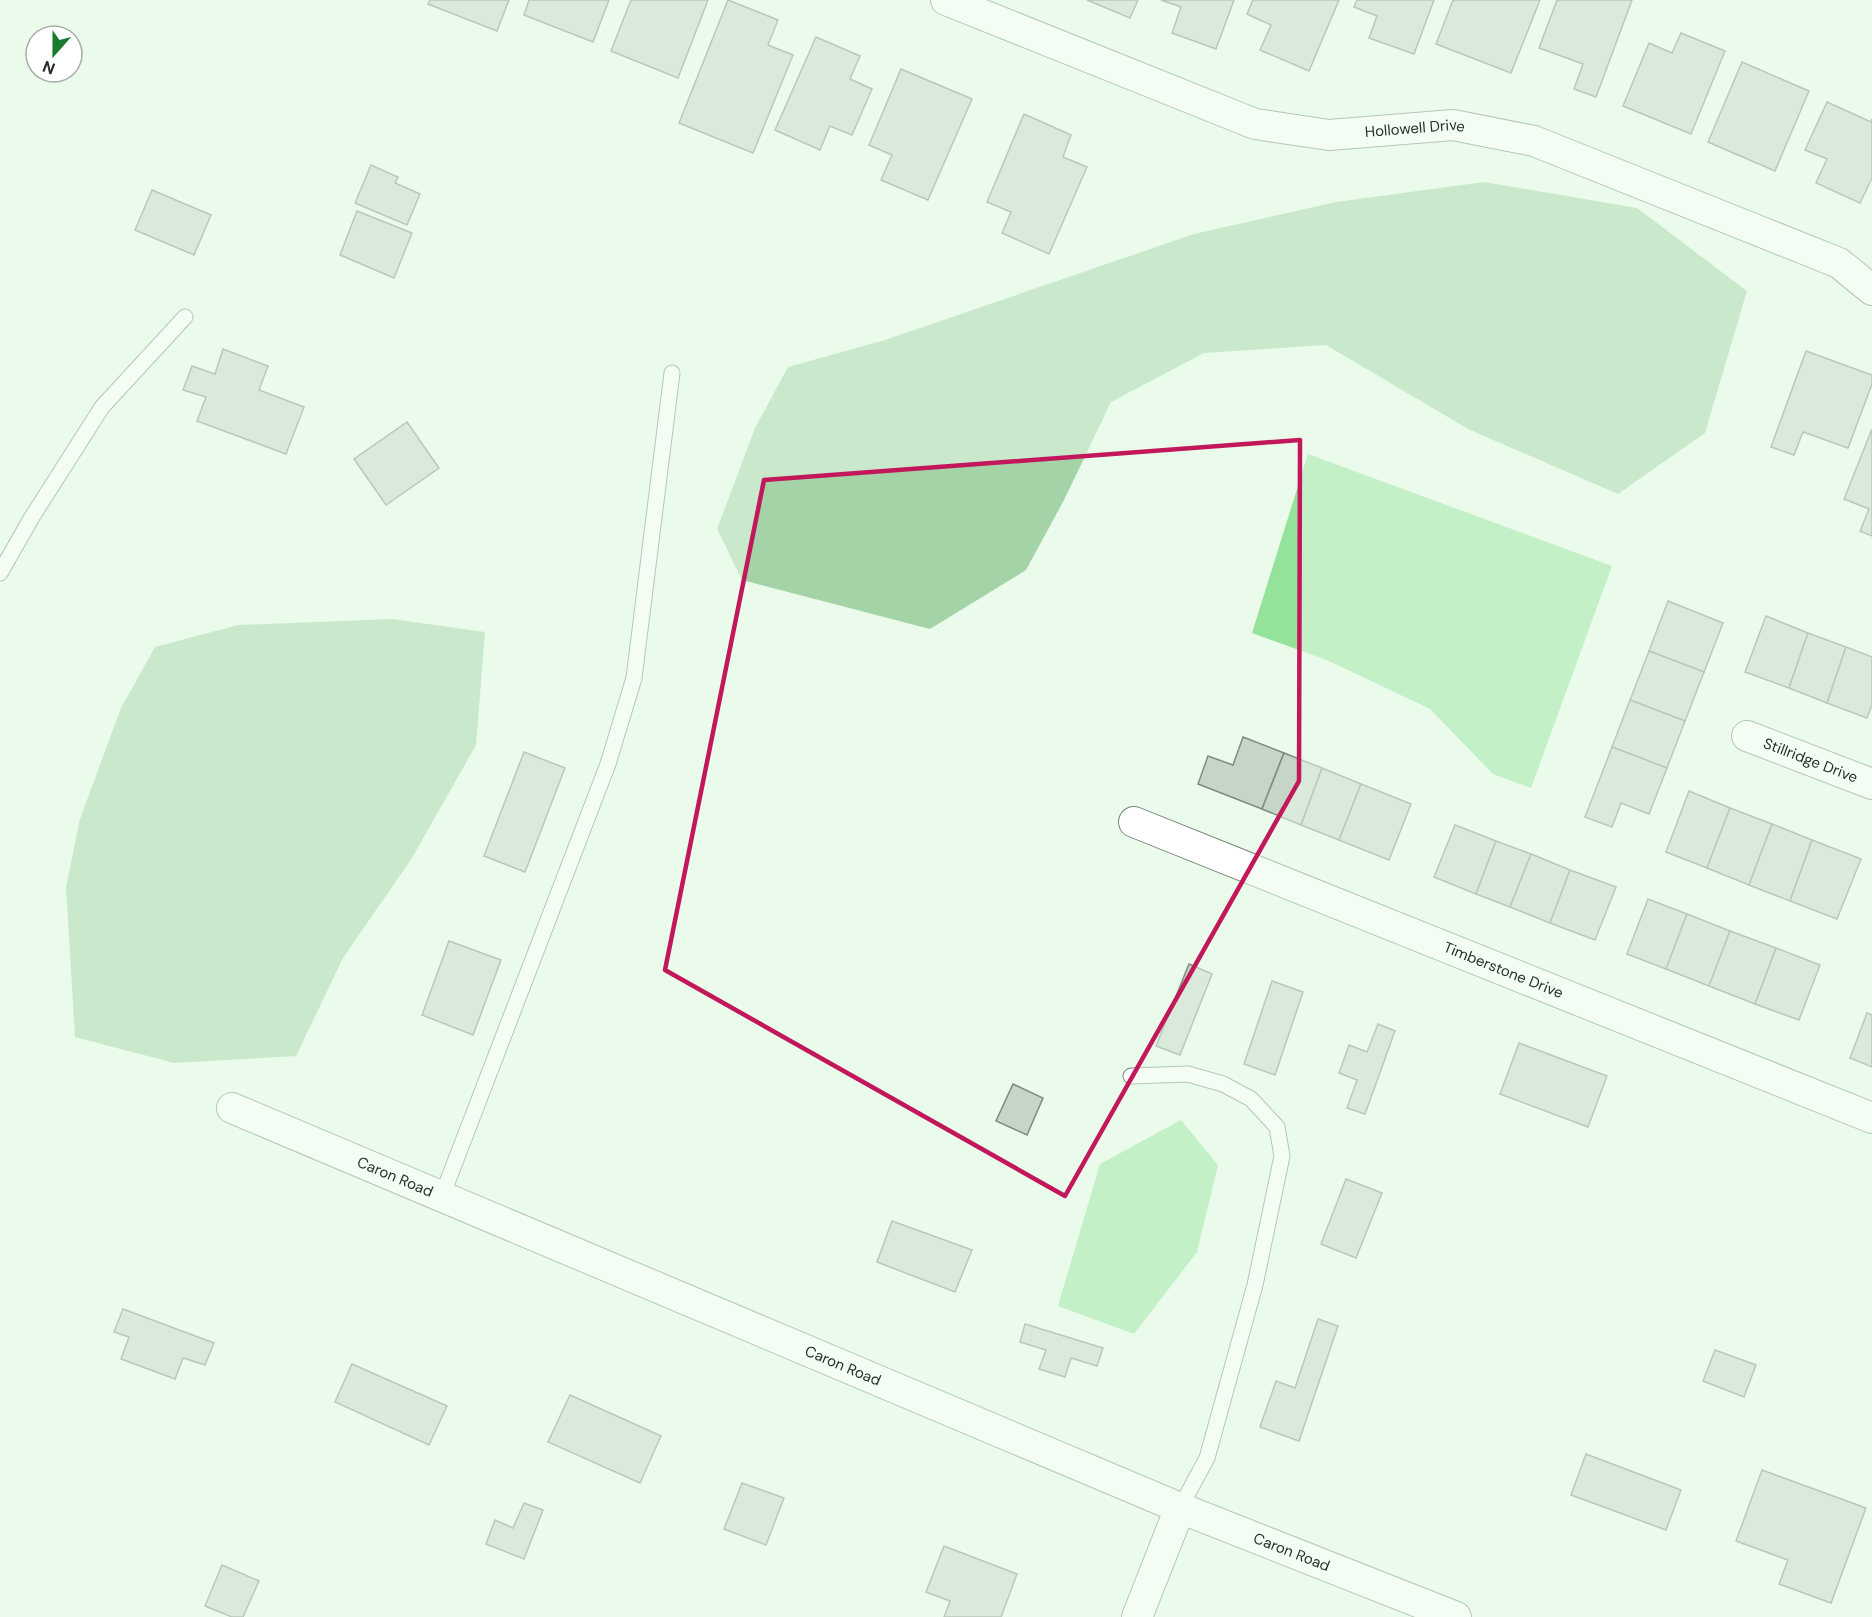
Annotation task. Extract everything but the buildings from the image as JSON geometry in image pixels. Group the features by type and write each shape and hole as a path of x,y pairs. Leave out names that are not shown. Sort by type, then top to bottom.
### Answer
{"street":[{"name":"Hollowell Drive","path":"946,0 1254,124 1329,135 1453,125 1534,141 1839,263 1872,290"},
{"name":"Stillridge Drive","path":"1747,736 1872,784"},
{"name":"Timberstone Drive","path":"1134,822 1872,1118"},
{"name":"Caron Road","path":"232,1108 1180,1508 1456,1617"},
{"path":"1137,1617 1180,1508"}],"lane":[{"path":"0,573 32,517 102,407 185,317"},
{"path":"442,1196 608,764 634,678 672,373"},
{"path":"1131,1076 1188,1074 1223,1084 1251,1099 1277,1127 1282,1156 1255,1285 1208,1458 1180,1508"}],"highlighted area":[{"path":"1300,440 1299,781 1065,1196 665,970 764,480"}],"shaded area":[{"path":"1484,182 1637,208 1747,291 1705,433 1618,494 1468,429 1326,345 1204,353 1111,402 1064,500 1026,570 930,629 742,580 717,529 755,428 788,367 885,340 1194,234 1336,202"},
{"path":"1308,454 1612,566 1531,788 1493,774 1430,709 1329,661 1252,633"},
{"path":"392,619 485,632 476,745 412,858 343,958 296,1056 174,1063 75,1037 66,887 80,819 121,708 155,647 238,625"},
{"path":"1181,1120 1218,1165 1197,1252 1134,1334 1058,1306 1100,1164"}]}
